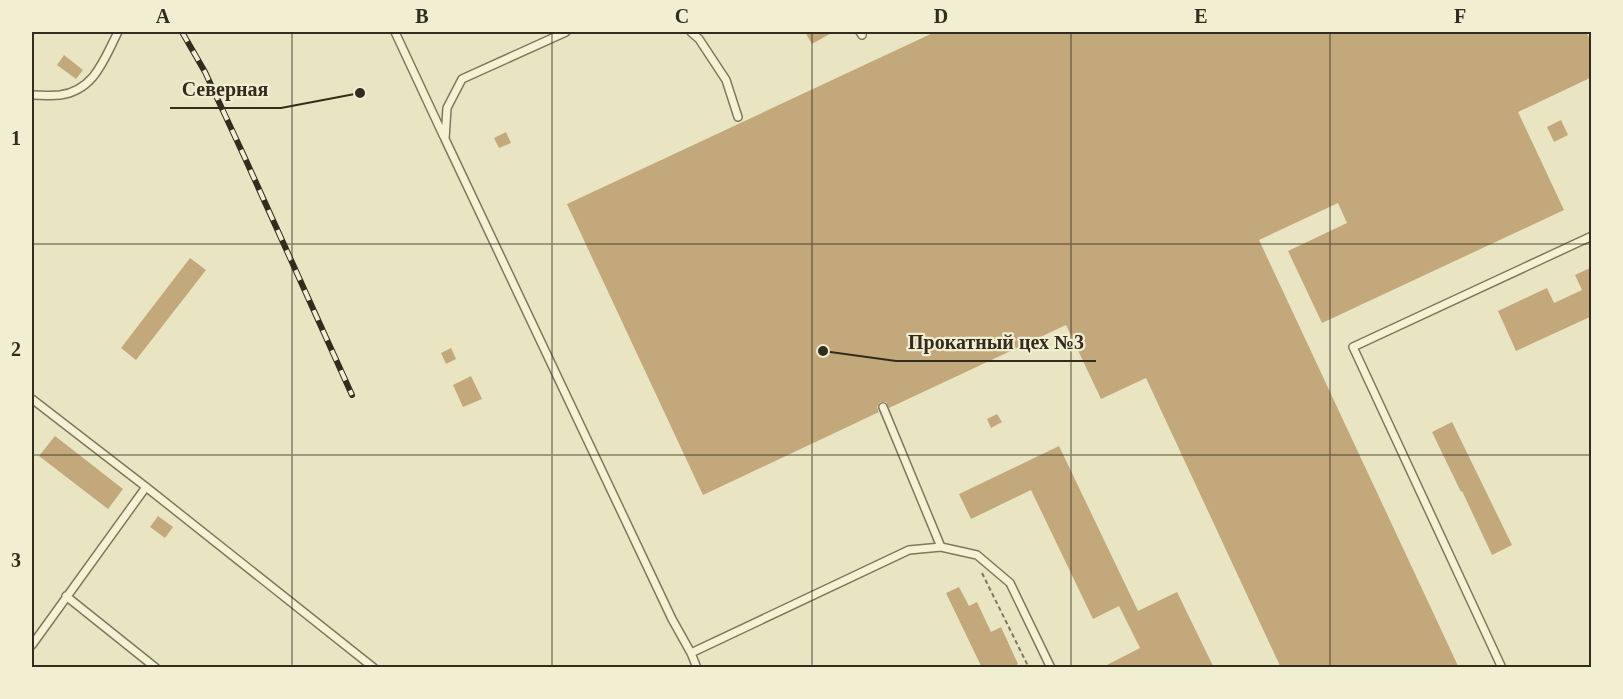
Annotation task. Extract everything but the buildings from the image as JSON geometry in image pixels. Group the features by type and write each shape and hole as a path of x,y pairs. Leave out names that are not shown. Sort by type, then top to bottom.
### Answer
{"lane":[{"path":"32,95 59,95 76,91 89,82 118,32"},
{"path":"395,32 697,668"},
{"path":"445,139 447,108 462,79 566,32"},
{"path":"691,32 699,39 726,80 738,117"},
{"path":"1502,668 1353,347 1592,236"},
{"path":"32,399 374,668"},
{"path":"883,407 941,547"},
{"path":"32,645 146,487"},
{"path":"691,653 909,550 941,547 978,555 1010,583 1052,668"},
{"path":"66,596 156,668"}],"path":[{"path":"973,554 1029,668"}],"railway":[{"path":"182,32 205,72 352,395"}],"place":[{"name":"Северная","path":"360,93"},
{"name":"Прокатный цех №3","path":"823,351"}]}
